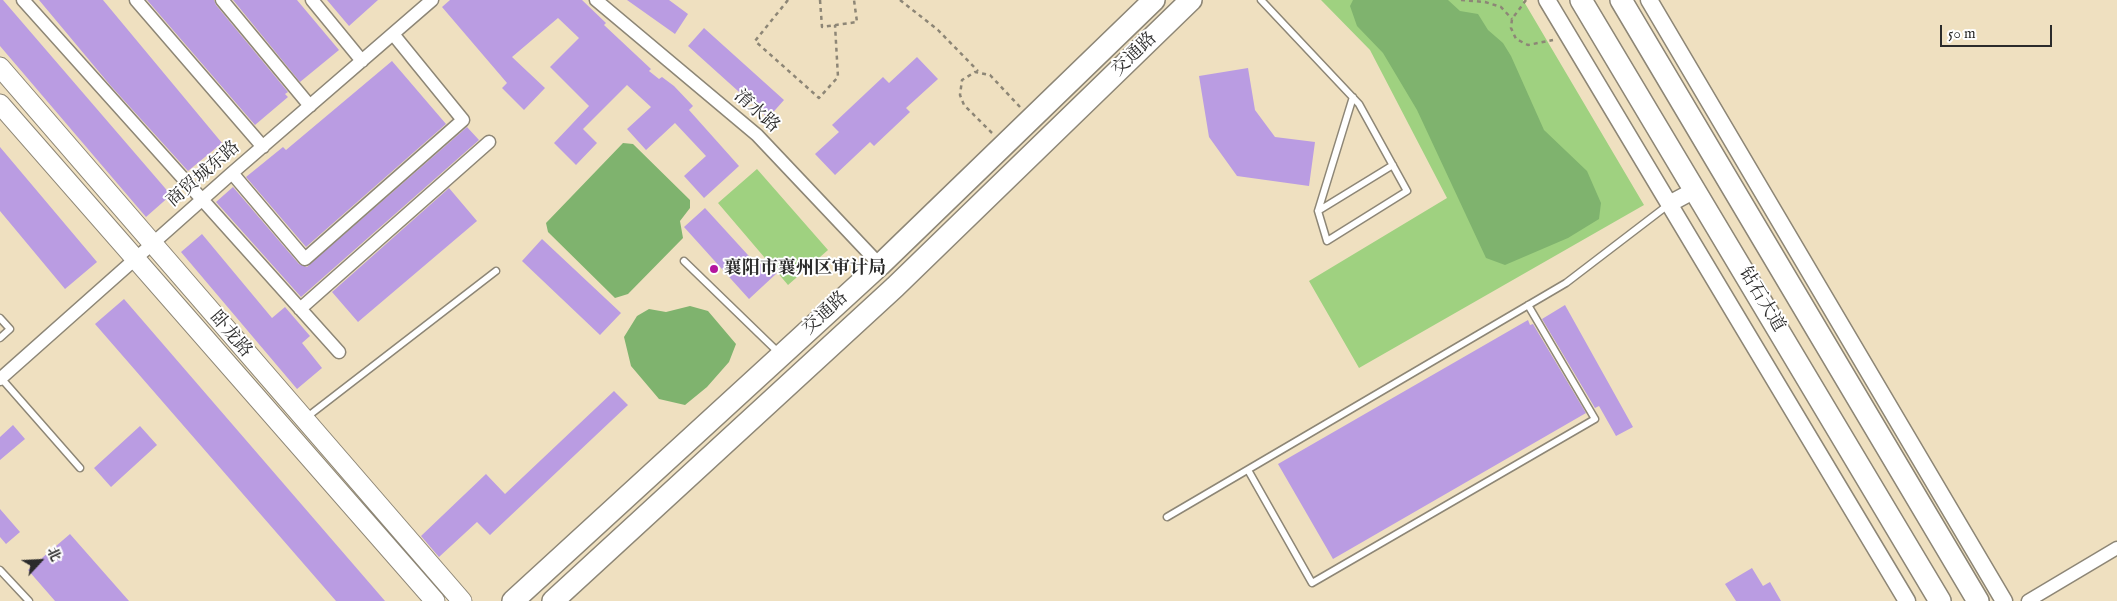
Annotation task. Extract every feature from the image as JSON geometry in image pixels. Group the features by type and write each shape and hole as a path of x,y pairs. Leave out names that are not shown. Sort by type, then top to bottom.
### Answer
{"main road":[{"name":"交通路","path":"513,601 880,265 1154,0"},
{"name":"交通路","path":"553,601 894,287 1191,0"},
{"name":"钻石大道","path":"1581,0 1940,601"},
{"name":"钻石大道","path":"1621,0 1978,601"},
{"name":"卧龙路","path":"0,67 151,244 462,601"},
{"name":"卧龙路","path":"0,104 435,601"}],"street":[{"path":"23,0 339,352"},
{"path":"136,0 264,147"},
{"path":"222,0 310,106"},
{"path":"312,0 362,61"},
{"name":"商贸城东路","path":"1,379 151,244 432,0"},
{"name":"淯水路","path":"596,0 757,135 880,265"},
{"path":"1547,0 1907,601"},
{"path":"1649,0 2004,601"},
{"path":"232,173 305,259 463,120 394,34"},
{"path":"300,309 489,142"},
{"path":"1669,204 1695,190"},
{"path":"1788,280 1808,269"},
{"path":"1797,418 1821,402"},
{"path":"1938,532 1957,522"},
{"path":"2028,601 2117,548"}],"lane":[{"path":"1261,0 1353,97 1359,104 1407,191 1327,241 1318,211 1353,97"},
{"path":"1318,211 1393,165"},
{"path":"1167,517 1566,283 1669,204"},
{"path":"684,261 782,355"},
{"path":"304,420 496,272"},
{"path":"1248,470 1312,583 1595,419 1528,305"},
{"path":"0,318 10,329 0,338"},
{"path":"1,379 80,468"},
{"path":"0,570 29,601"}],"path":[{"path":"788,0 755,41 819,98 838,77 835,25"},
{"path":"820,0 822,27 857,22 854,0"},
{"path":"900,0 938,30 979,72"},
{"path":"1461,0 1492,4 1500,8 1512,19"},
{"path":"1526,0 1512,19 1511,28 1516,39 1528,45 1539,44 1567,35"},
{"path":"1004,145 964,105 960,95 962,80 975,72 990,75 1031,119"}],"green space":[{"path":"1321,0 1523,0 1644,205 1359,368 1309,281 1447,198 1370,50"},
{"path":"1353,0 1448,0 1460,11 1478,14 1488,30 1503,43 1511,56 1544,130 1587,171 1601,203 1599,219 1568,238 1505,265 1486,258 1417,110 1383,53 1357,26 1350,6"},
{"path":"623,143 633,144 690,200 690,208 680,221 683,238 628,294 615,298 548,232 546,223"},
{"path":"757,169 828,250 788,285 718,203"},
{"path":"690,306 708,311 736,344 729,362 707,387 685,405 659,399 631,366 624,337 637,316 649,309 666,312"}],"building":[{"path":"0,0 3,0 171,195 146,217 0,46"},
{"path":"39,0 103,0 222,143 188,171 110,85"},
{"path":"147,0 214,0 216,5 288,92 285,94 288,97 255,125"},
{"path":"233,0 297,0 339,50 300,82"},
{"path":"327,0 378,0 349,26"},
{"path":"450,0 582,0 606,23 604,25 651,69 649,71 659,79 662,77 674,86 693,106 689,110 739,166 704,198 684,176 706,156 675,123 646,150 627,129 651,107 627,85 583,129 597,143 576,165 554,143 589,106 550,67 579,38 558,18 512,57 545,88 524,110 502,88 507,83 442,7"},
{"path":"627,0 669,0 688,14 675,34"},
{"path":"704,28 784,100 768,118 688,46"},
{"path":"917,57 938,79 906,108 910,112 874,146 870,142 835,175 815,154 839,132 832,125 883,77 889,83"},
{"path":"392,61 446,124 306,247 246,177 283,147 286,150"},
{"path":"1248,68 1255,110 1275,137 1315,142 1309,186 1237,176 1209,137 1199,76"},
{"path":"467,127 479,140 301,297 216,202 233,187 299,264 307,267"},
{"path":"0,147 97,262 65,289 0,211"},
{"path":"449,188 477,221 358,322 332,292"},
{"path":"705,208 758,266 765,260 777,273 749,299 684,227"},
{"path":"202,234 272,318 285,307 310,336 302,343 322,368 297,389 181,252"},
{"path":"542,239 621,313 600,335 522,261"},
{"path":"124,299 385,601 336,601 95,324"},
{"path":"1565,305 1633,427 1616,436 1599,406 1595,408 1542,319"},
{"path":"1528,320 1530,325 1533,324 1586,413 1333,559 1278,464"},
{"path":"614,391 628,405 490,535 477,522 439,557 421,536 486,474 505,494"},
{"path":"13,425 25,439 0,460 0,437"},
{"path":"140,426 157,445 111,487 94,468"},
{"path":"0,509 20,532 6,544 0,537"},
{"path":"70,534 129,601 55,601 28,570"},
{"path":"1752,568 1763,586 1770,582 1781,601 1736,601 1725,584"}],"place":[{"name":"襄阳市襄州区审计局","path":"714,269"}]}
